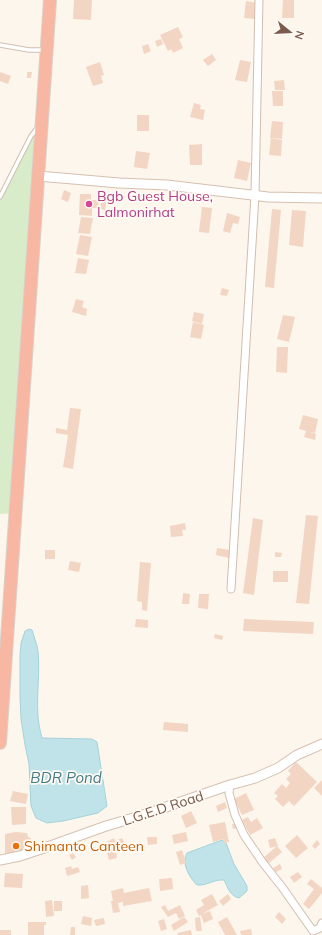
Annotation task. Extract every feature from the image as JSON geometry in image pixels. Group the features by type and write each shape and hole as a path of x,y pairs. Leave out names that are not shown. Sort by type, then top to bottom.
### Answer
{"highway":[{"path":"0,743 50,0"}],"main road":[{"path":"38,176 119,183 166,185 282,198 322,198"},
{"name":"L.G.E.D Road","path":"0,860 20,856 106,826 254,778 278,768 297,755 322,744"}],"street":[{"path":"231,589 255,195 259,0"},
{"path":"230,785 229,793 235,815 244,835 313,931 320,928 322,923"}],"lane":[{"path":"0,45 29,50 46,50"},
{"path":"0,196 31,136 42,122"}],"green space":[{"path":"42,122 16,513 0,514 0,198 31,136"}],"water":[{"name":"BDR Pond","path":"29,629 32,630 38,651 38,716 42,738 92,739 97,742 107,806 98,813 47,823 36,818 31,806 29,764 21,719 20,697 21,643 25,631"},
{"path":"222,840 226,843 234,864 247,886 247,891 239,898 231,894 224,880 217,880 197,885 191,878 185,865 185,857 187,853"}],"building":[{"path":"74,0 92,0 91,20 73,19"},
{"path":"283,0 294,0 294,18 282,18"},
{"path":"246,1 257,3 255,19 244,18"},
{"path":"178,27 183,37 179,39 183,48 173,53 171,49 168,51 160,35"},
{"path":"161,39 163,44 157,47 155,41"},
{"path":"148,44 151,51 144,54 142,46"},
{"path":"212,54 216,60 208,66 203,60"},
{"path":"240,60 251,62 247,82 235,80"},
{"path":"100,62 104,75 101,76 103,83 93,86 86,67"},
{"path":"0,72 11,76 8,84 0,81"},
{"path":"27,72 32,72 31,78 27,78"},
{"path":"284,80 285,90 275,90 274,81"},
{"path":"272,91 283,91 283,106 273,106"},
{"path":"194,103 201,105 200,109 205,110 203,120 190,117"},
{"path":"137,115 149,115 149,131 137,131"},
{"path":"272,121 283,122 282,139 270,138"},
{"path":"271,138 282,140 281,156 269,155"},
{"path":"202,144 202,165 190,165 189,145"},
{"path":"136,151 150,153 147,169 134,167"},
{"path":"238,160 251,163 247,181 234,178"},
{"path":"64,190 71,193 68,202 61,199"},
{"name":"Bgb Guest House, Lalmonirhat","path":"80,194 91,194 91,200 99,200 98,208 92,208 92,216 79,215"},
{"path":"102,197 107,198 105,210 100,209"},
{"path":"202,207 212,208 209,233 199,232"},
{"path":"272,209 281,210 274,288 265,287"},
{"path":"292,210 306,211 303,247 289,245"},
{"path":"227,213 240,217 238,224 233,223 230,233 223,231"},
{"path":"81,217 93,218 90,234 78,233"},
{"path":"80,235 92,237 88,256 76,254"},
{"path":"78,258 89,260 86,274 75,273"},
{"path":"222,288 229,290 227,296 220,295"},
{"path":"76,299 84,301 82,307 87,309 86,316 72,312"},
{"path":"194,312 204,314 202,324 192,321"},
{"path":"283,315 295,317 289,342 277,339"},
{"path":"193,322 204,325 201,339 190,337"},
{"path":"277,347 288,347 287,373 276,372"},
{"path":"70,408 81,409 73,469 63,467 68,435 56,433 56,428 67,430"},
{"path":"303,415 318,419 315,433 309,432 316,434 315,440 304,437 306,431 299,429"},
{"path":"306,515 318,516 309,604 296,603"},
{"path":"253,518 263,520 254,595 243,593"},
{"path":"185,523 186,530 182,530 183,536 171,537 170,526"},
{"path":"217,548 230,550 229,558 216,555"},
{"path":"45,550 55,550 55,559 45,559"},
{"path":"275,552 282,553 281,557 275,557"},
{"path":"70,561 81,563 79,572 68,570"},
{"path":"140,562 151,563 147,611 142,610 142,602 137,601"},
{"path":"273,571 288,571 288,582 273,582"},
{"path":"183,593 190,594 189,604 182,604"},
{"path":"199,594 209,594 208,609 198,608"},
{"path":"136,619 148,620 148,628 135,627"},
{"path":"244,619 314,622 313,634 243,631"},
{"path":"215,634 223,636 222,640 214,638"},
{"path":"164,722 188,724 188,732 163,730"},
{"path":"296,762 317,782 294,806 289,801 283,807 275,799 278,796 274,793 282,784 286,788 290,783 286,779 291,774 288,771"},
{"path":"322,780 322,796 314,788"},
{"path":"13,791 28,794 26,804 10,801"},
{"path":"246,793 254,810 242,815 234,799"},
{"path":"225,802 227,808 218,812 216,806"},
{"path":"11,807 26,807 26,824 12,825"},
{"path":"191,811 197,823 186,828 181,816"},
{"path":"248,817 251,822 257,818 263,828 250,835 242,820"},
{"path":"225,822 229,842 224,843 223,839 213,842 209,825"},
{"path":"238,823 239,828 233,829 232,824"},
{"name":"Shimanto Canteen","path":"16,832 27,833 28,837 31,838 31,842 24,851 17,851 5,856 5,834"},
{"path":"186,832 188,841 174,844 172,835"},
{"path":"297,835 308,848 296,858 285,846"},
{"path":"147,837 157,837 157,844 148,845"},
{"path":"114,838 115,841 122,838 127,848 118,853 114,845 103,851 101,845"},
{"path":"275,838 278,846 270,848 268,840"},
{"path":"317,840 320,844 315,849 312,846"},
{"path":"277,846 282,852 268,864 263,858"},
{"path":"115,848 117,858 109,860 106,850"},
{"path":"182,850 186,863 180,865 176,852"},
{"path":"73,853 76,857 72,860 69,855"},
{"path":"280,864 282,869 276,872 273,868"},
{"path":"71,866 72,869 78,867 80,872 67,876 65,868"},
{"path":"298,872 302,877 294,883 290,877"},
{"path":"5,873 23,874 22,888 4,887"},
{"path":"172,878 173,889 160,891 159,879"},
{"path":"311,879 322,888 322,893 309,909 303,904 314,889 307,884"},
{"path":"88,885 89,898 81,899 81,886"},
{"path":"123,888 124,893 149,888 152,901 123,906 123,902 118,903 120,912 113,913 111,891"},
{"path":"212,894 218,905 202,914 210,911 213,919 204,923 201,915 199,916 196,910 204,905 201,900"},
{"path":"228,894 231,899 223,906 219,901"},
{"path":"52,900 54,916 46,917 45,901"},
{"path":"54,901 62,901 62,911 54,911"},
{"path":"165,905 168,911 180,905 185,916 179,919 176,913 168,917 161,907"},
{"path":"279,912 286,919 282,924 275,917"},
{"path":"83,916 92,918 91,926 81,924"},
{"path":"184,917 188,922 174,931 171,925"},
{"path":"200,917 202,931 196,931 195,918"},
{"path":"227,917 237,935 225,935 218,922"},
{"path":"104,918 105,924 96,926 94,920"},
{"path":"164,919 167,929 161,931 158,921"},
{"path":"28,922 46,922 46,925 44,925 44,935 28,935"},
{"path":"71,927 75,927 75,935 70,935"},
{"path":"251,929 252,935 241,935 240,931"},
{"path":"0,930 11,930 11,935 0,935"},
{"path":"191,930 192,935 178,935 177,933"}],"place":[{"name":"Bgb Guest House, Lalmonirhat","path":"89,204"},
{"name":"Shimanto Canteen","path":"16,846"}]}
